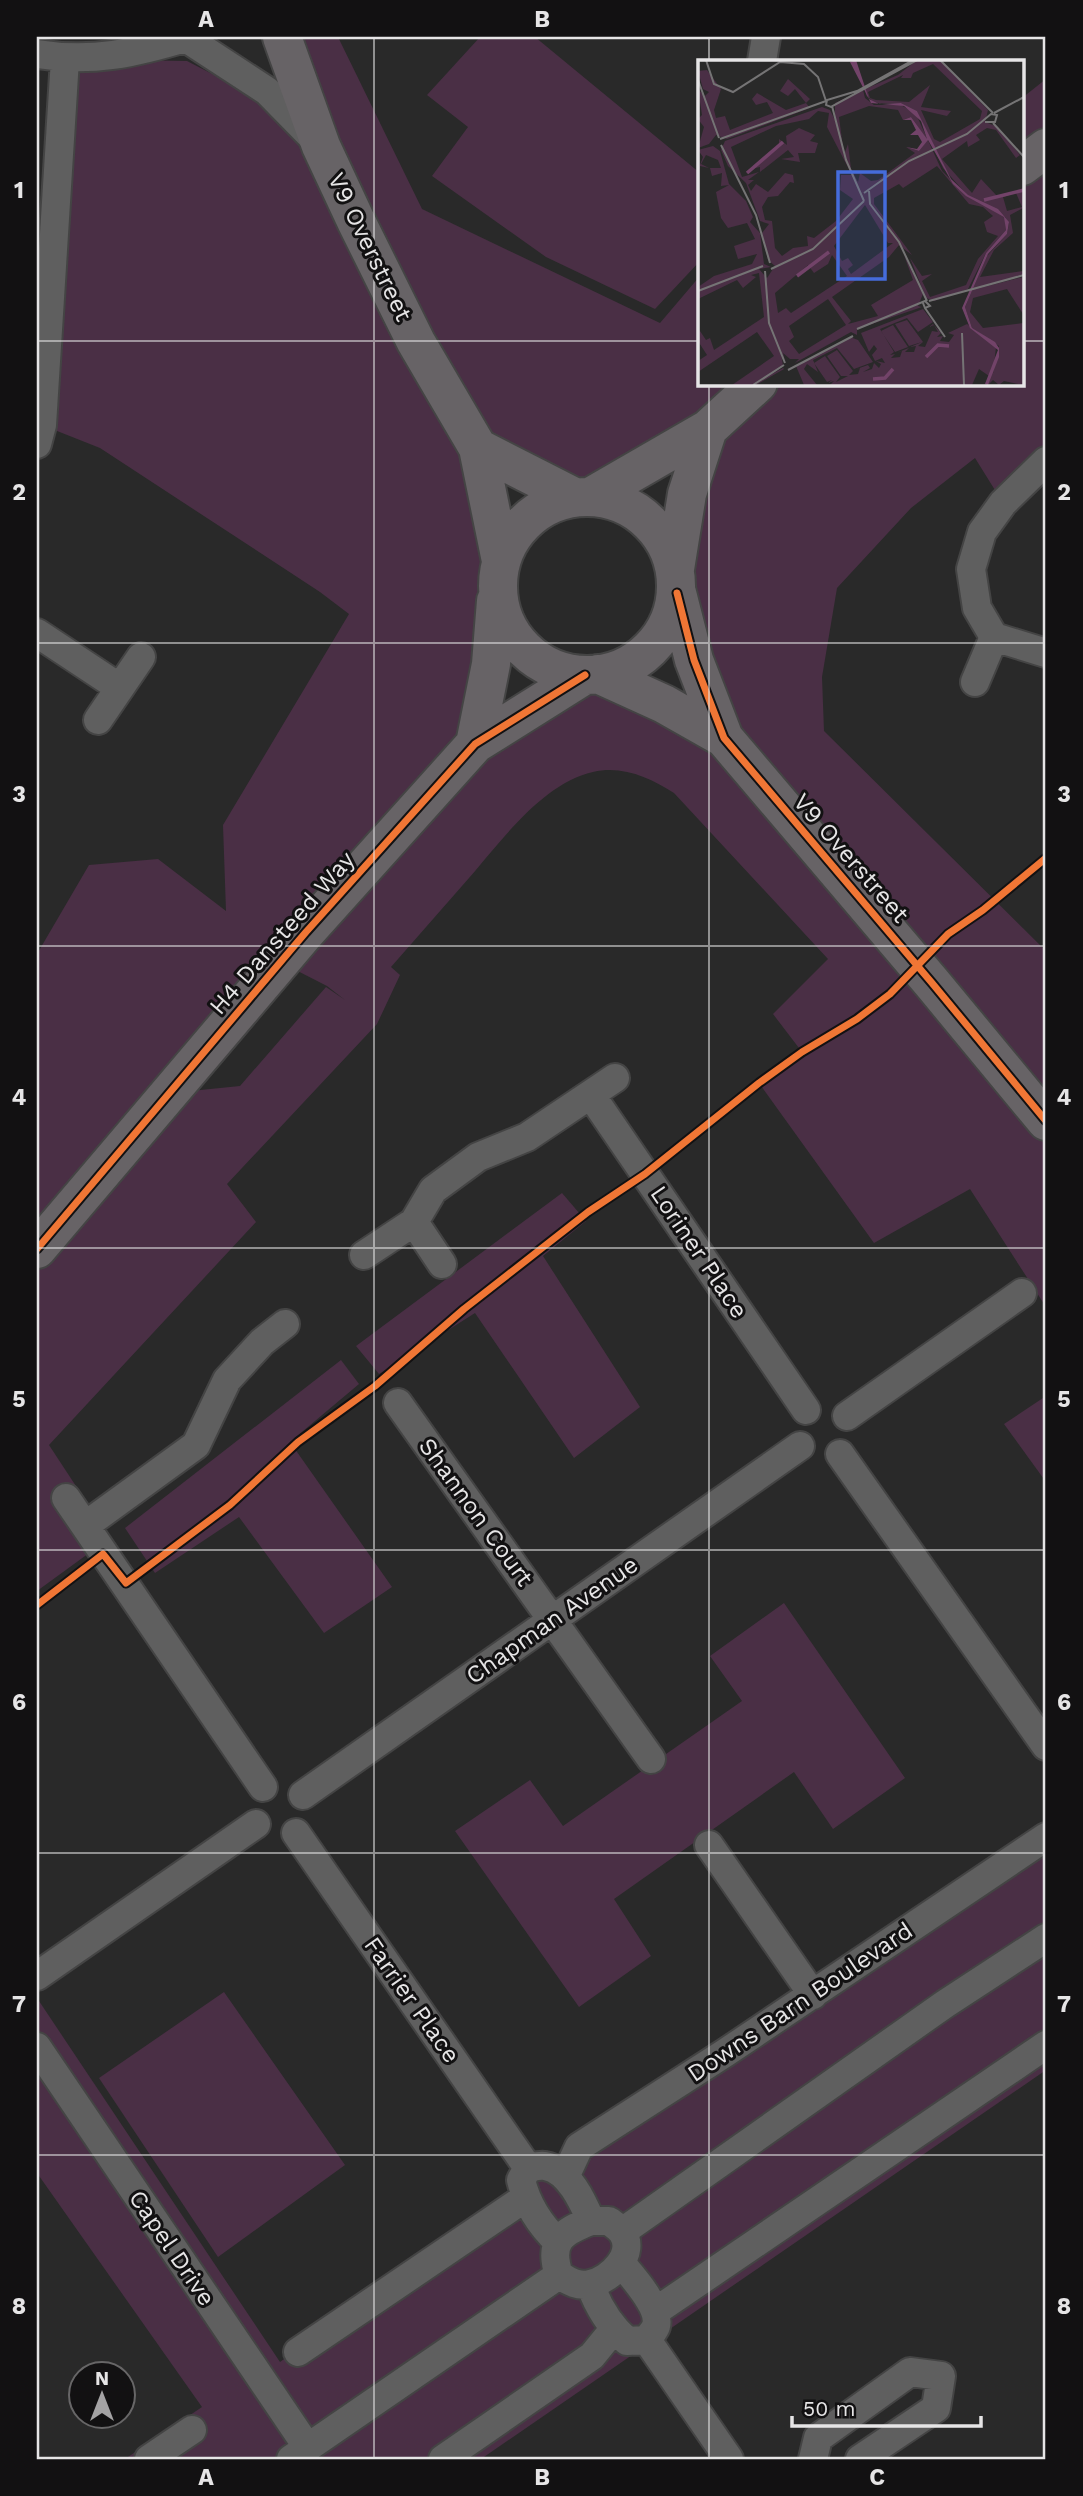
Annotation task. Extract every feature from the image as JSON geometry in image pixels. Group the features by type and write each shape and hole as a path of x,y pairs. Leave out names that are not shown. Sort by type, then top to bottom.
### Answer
{"street":[{"path":"37,54 65,59 104,58 187,37 267,91 321,146"},
{"name":"V9 Overstreet","path":"282,37 321,146 416,342 470,434 500,573"},
{"path":"762,60 766,37"},
{"path":"37,444 42,425 45,235 65,59"},
{"path":"1024,164 1046,148"},
{"path":"475,744 491,664 500,573 512,538 528,518 549,505 583,497 708,429 756,385"},
{"path":"500,573 502,614 514,638 534,657 558,670 592,675 627,666 652,648 669,623 687,494 708,429"},
{"path":"470,434 583,497 621,503 646,518 665,541 676,581"},
{"path":"1046,461 1003,503 982,532 971,569 977,608 994,637 1046,653"},
{"name":"V9 Overstreet","path":"676,581 694,660 724,738 1046,1121"},
{"path":"37,633 120,688"},
{"path":"975,682 994,637"},
{"path":"98,720 141,657"},
{"name":"V9 Overstreet","path":"592,675 664,704 724,738"},
{"name":"H4 Dansteed Way","path":"37,1249 306,932 475,744 592,675"},
{"path":"364,1255 414,1222 433,1191 478,1157 527,1137 615,1078"},
{"name":"Loriner Place","path":"591,1095 806,1410"},
{"path":"414,1222 442,1264"},
{"path":"847,1416 1022,1293"},
{"path":"86,1525 196,1446 227,1380 262,1342 285,1324"},
{"name":"Shannon Court","path":"398,1403 651,1759"},
{"path":"823,1403 840,1409 847,1416 850,1423 850,1440 840,1454 832,1458 814,1457 800,1446 797,1423 806,1410 823,1403"},
{"name":"Chapman Avenue","path":"303,1795 800,1446"},
{"path":"840,1454 1046,1746"},
{"path":"66,1498 263,1787"},
{"path":"285,1783 294,1786 303,1795 308,1813 305,1823 296,1833 287,1837 274,1837 256,1824 252,1809 254,1799 263,1787 285,1783"},
{"path":"37,1976 256,1824"},
{"name":"Farrier Place","path":"296,1833 528,2168"},
{"name":"Downs Barn Boulevard","path":"565,2177 579,2147 813,1995 1046,1837"},
{"path":"709,1845 813,1995"},
{"path":"622,2232 934,2011 1046,1938"},
{"path":"656,2311 1046,2045"},
{"name":"Capel Drive","path":"37,2047 300,2453"},
{"path":"558,2242 543,2228 525,2197 521,2180 528,2168 547,2166 565,2177 583,2202 591,2221"},
{"path":"298,2352 525,2197"},
{"path":"591,2221 609,2221 622,2232 627,2246 621,2263 609,2277 590,2284 575,2284 559,2275 553,2258 558,2242 570,2229 591,2221"},
{"path":"621,2263 634,2277 656,2311 656,2326 647,2340"},
{"path":"300,2453 559,2275"},
{"path":"590,2284 597,2305 627,2342 647,2340"},
{"path":"443,2459 592,2356 614,2329"},
{"path":"647,2340 729,2459"},
{"path":"813,2459 818,2438 910,2372 941,2376 936,2408 860,2459"},
{"path":"149,2459 192,2430"}],"shaded area":[{"path":"302,37 338,37 422,209 660,323 698,278 698,385 1024,385 1024,96 1046,79 1046,461 1003,503 975,458 911,508 837,588 822,677 824,731 1046,951 1046,1307 970,1189 874,1243 759,1083 829,1037 802,1052 773,1014 828,959 674,793 636,774 615,770 593,772 557,788 524,815 391,967 400,975 377,1024 227,1184 256,1222 49,1445 91,1509 96,1548 37,1591 37,954 89,865 158,859 226,911 223,825 349,614 320,592 100,448 42,425 65,59 187,61 257,97 321,145 318,78","holes":["708,430 677,593 723,737 585,675 475,744 501,561 478,448 592,496","263,947 280,962 327,986 345,1000 326,987 240,1086 171,1093 259,988"]},
{"path":"480,37 535,37 698,171 698,263 655,309 546,257 432,176 468,127 427,95"},
{"path":"562,1193 586,1221 543,1256 640,1407 574,1458 475,1313 379,1374 356,1346"},
{"path":"341,1360 359,1384 290,1442 392,1587 324,1633 239,1517 155,1573 125,1528"},
{"path":"1046,1396 1046,1482 1004,1424"},
{"path":"784,1603 905,1778 833,1829 794,1772 614,1899 651,1956 579,2007 455,1831 530,1780 563,1826 742,1701 710,1656"},
{"path":"1046,1829 1046,2070 481,2459 125,2459 202,2407 37,2173 37,1998 280,2362 579,2147"},
{"path":"224,1992 345,2165 218,2257 99,2078"}],"cycle path":[{"path":"677,593 694,660 724,738 1046,1121"},
{"path":"37,1249 306,932 475,744 585,675"},
{"path":"37,1605 103,1554 126,1583 230,1505 298,1442 375,1386 464,1309 588,1212 645,1174 759,1083 802,1052 857,1019 890,994 948,934 983,910 1046,858"}]}
